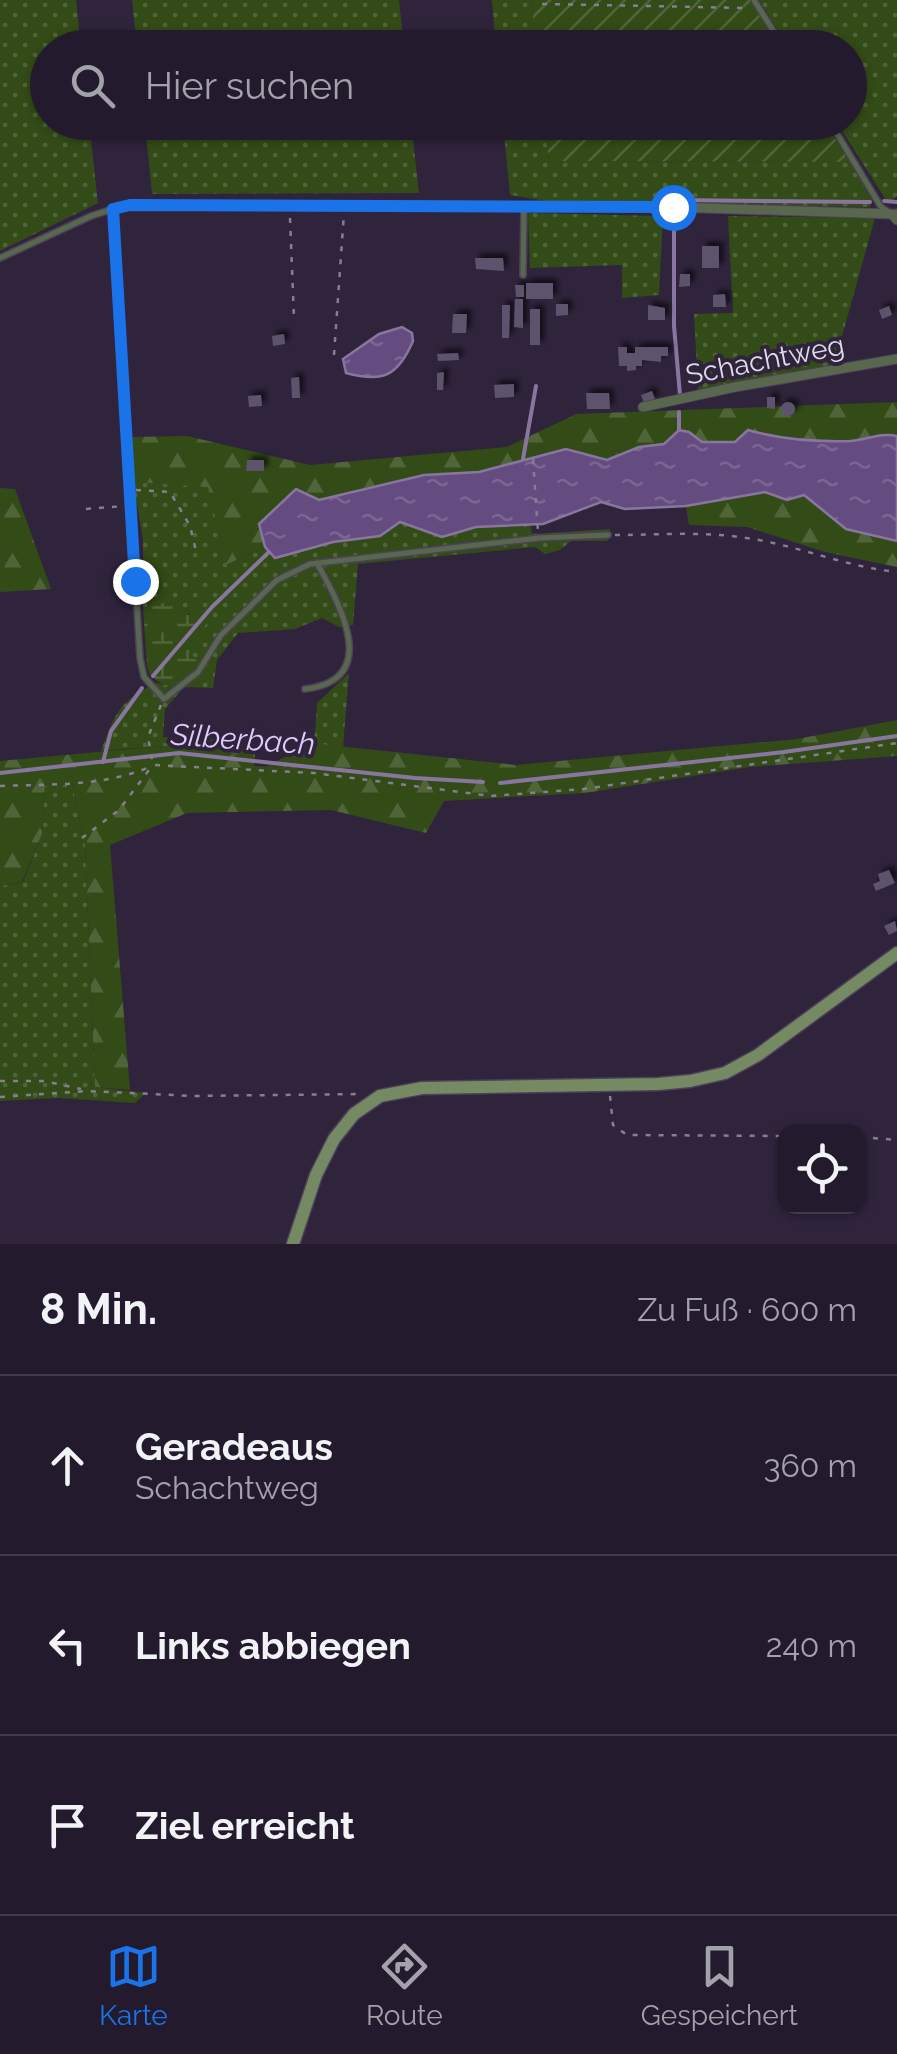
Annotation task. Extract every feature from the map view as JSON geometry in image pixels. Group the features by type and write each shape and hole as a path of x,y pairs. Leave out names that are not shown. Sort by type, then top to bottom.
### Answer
{"street":[{"path":"113,209 130,205 673,207 895,215"},
{"name":"Schachtweg","path":"642,407 734,386 897,359"},
{"path":"293,1244 316,1175 334,1138 370,1101 422,1088 610,1085 690,1081 725,1073 758,1055 897,953"}],"lane":[{"path":"754,0 773,30"},
{"path":"841,140 881,207 895,215"},
{"path":"0,258 113,209 140,658 144,676 164,699 198,672 221,635 278,580 317,563 597,532 608,535"},
{"path":"523,274 524,209"},
{"path":"304,689 331,684 346,666 344,612 317,563"}],"path":[{"path":"542,4 760,9"},
{"path":"289,206 294,318"},
{"path":"334,355 345,207"},
{"path":"532,459 538,538"},
{"path":"130,490 170,492 190,526 196,551"},
{"path":"86,509 131,505"},
{"path":"608,535 748,538 848,564 897,572"},
{"path":"82,838 119,810 152,762 148,737 164,699"},
{"path":"0,786 104,781 130,775 152,762 314,773 491,796 584,789 897,743"},
{"path":"0,1081 44,1081 87,1091"},
{"path":"27,1096 24,1088 28,1081"},
{"path":"610,1085 613,1125 627,1135 777,1136"},
{"path":"0,1097 87,1091 300,1097 350,1092 364,1094 370,1101"},
{"path":"867,1138 897,1140"}],"green space":[{"path":"0,0 76,0 79,30 30,30 30,140 91,140 98,203 0,251"},
{"path":"132,0 399,0 402,30 135,30"},
{"path":"492,0 531,0 534,30 495,30"},
{"path":"531,0 751,0 770,30 534,30"},
{"path":"759,0 897,0 897,196 888,203 848,140 867,140 867,30 778,30"},
{"path":"147,140 413,140 419,193 152,194"},
{"path":"505,140 546,140 549,161 850,162 872,200 870,207 552,202 510,195"},
{"path":"546,140 836,140 850,162 549,161"},
{"path":"528,213 663,216 659,295 622,298 622,265 530,268"},
{"path":"728,216 875,218 834,365 698,390 694,314 733,313"},
{"path":"897,402 897,436 811,441 748,430 735,442 702,442 689,432 664,444 639,447 606,460 566,449 479,472 424,475 359,489 259,524 265,547 226,565 208,487 133,482 131,437 187,436 310,465 507,447 576,414"},
{"path":"133,482 208,486 227,565 265,547 275,558 333,542 380,536 400,522 442,536 476,527 531,526 532,534 610,529 608,541 571,541 560,550 545,554 535,547 358,564 353,625 339,627 322,618 295,629 238,633 217,660 213,688 184,687 165,709 163,737 227,740 255,753 255,757 163,746 101,751 126,702 157,683 164,685 197,663 188,650 208,620 169,608 143,608 143,539"},
{"path":"0,488 15,489 51,589 0,592"},
{"path":"766,492 787,500 804,495 846,529 897,541 897,567 825,552 747,527 689,525 686,506"},
{"path":"180,603 188,615 199,611 209,620 189,650 198,663 164,686 150,675 147,666 143,608"},
{"path":"349,673 343,747 319,744 290,768 266,767 309,744 315,734 317,703"},
{"path":"897,720 897,756 750,767 585,793 444,801 426,833 331,810 187,813 110,845 130,1090 95,1087 85,844 72,784 45,786 42,834 22,882 0,886 0,761 163,746 255,757 254,766 290,768 319,744 516,765 797,739"},
{"path":"72,784 85,844 95,1087 146,1093 135,1103 58,1098 0,1101 0,886 23,882 42,834 45,786"}],"water":[{"path":"402,327 412,333 413,341 395,369 370,377 346,373 343,359 379,334"},
{"path":"679,430 702,442 735,442 748,430 811,441 897,436 897,541 846,529 804,495 787,500 765,492 686,506 625,509 601,502 543,524 476,527 442,537 400,522 380,536 333,542 275,558 265,547 259,524 296,489 319,500 424,475 479,472 566,449 607,460 639,447 664,444"}],"building":[{"path":"702,246 719,246 719,268 702,268"},
{"path":"475,258 503,258 504,271 476,269"},
{"path":"680,274 690,274 690,286 679,287"},
{"path":"526,283 553,283 553,299 526,299"},
{"path":"515,285 524,285 524,297 516,297"},
{"path":"725,294 726,307 713,307 713,295"},
{"path":"515,299 523,299 523,328 514,327"},
{"path":"556,304 568,304 568,315 556,316"},
{"path":"502,305 510,305 509,338 502,338"},
{"path":"648,305 665,308 665,320 648,320"},
{"path":"889,306 892,315 882,319 879,310"},
{"path":"530,309 540,309 540,345 530,345"},
{"path":"453,314 467,314 466,333 452,333"},
{"path":"284,334 285,344 273,346 272,336"},
{"path":"618,347 635,353 635,347 668,347 668,356 661,356 661,362 642,360 642,366 627,371 627,366 619,366"},
{"path":"458,353 459,360 438,361 437,354"},
{"path":"444,372 443,390 437,390 437,373"},
{"path":"299,377 300,398 292,398 291,378"},
{"path":"514,384 514,397 495,398 494,385"},
{"path":"652,391 655,399 644,403 641,395"},
{"path":"586,393 609,393 610,409 587,409"},
{"path":"261,395 262,406 249,407 248,396"},
{"path":"767,397 775,397 775,409 767,408"},
{"path":"788,402 795,409 788,416 781,409"},
{"path":"247,460 264,460 264,471 246,471"},
{"path":"889,870 895,883 876,891 873,884 880,881 878,874"},
{"path":"895,921 897,931 889,935 884,926"}],"waterway":[{"path":"674,200 870,202"},
{"path":"884,201 897,202"},
{"path":"674,216 674,326 680,395"},
{"path":"523,459 536,386"},
{"path":"679,412 679,430"},
{"path":"153,676 212,607 269,552"},
{"path":"103,762 111,731 142,688"},
{"name":"Silberbach","path":"500,783 897,736"},
{"name":"Silberbach","path":"0,773 179,753 483,782"}],"route":[{"path":"135,581 113,209 130,205 673,207"}]}
